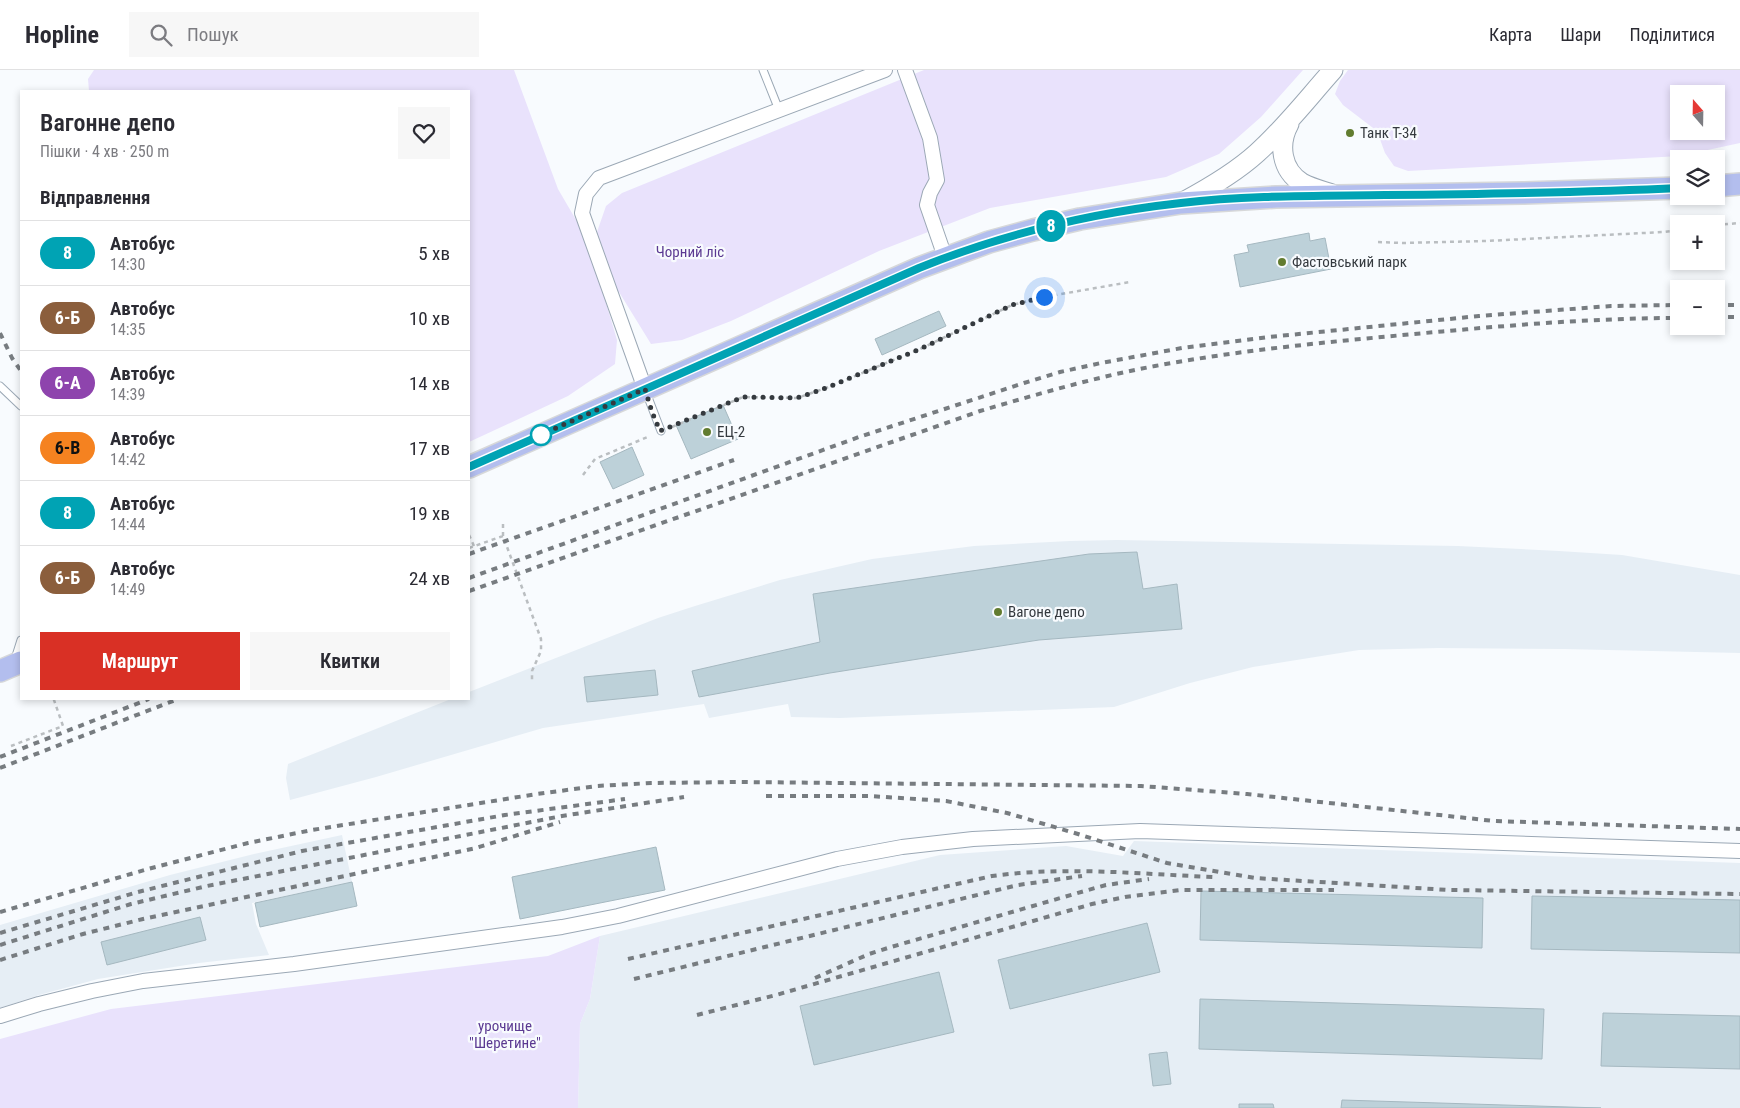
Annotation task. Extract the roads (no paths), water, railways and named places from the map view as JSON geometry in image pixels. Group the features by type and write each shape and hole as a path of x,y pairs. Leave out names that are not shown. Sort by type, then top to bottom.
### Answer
{"main road":[{"path":"1725,185 1740,184"},
{"path":"470,467 945,257 1033,230 1080,219 1180,203 1225,199 1670,188"}],"street":[{"path":"645,389 582,213 586,194 599,178 885,70"},
{"path":"905,70 930,138 936,180 927,205 945,257"},
{"path":"1180,203 1207,190 1255,155 1332,70"},
{"path":"1293,114 1284,132 1282,146 1284,160 1292,174 1303,183 1336,196"},
{"path":"0,1016 83,993 143,981 294,964 562,927 618,916 837,859 902,847 973,839 1140,831 1740,851"}],"lane":[{"path":"763,70 779,110"},
{"path":"0,386 20,405"},
{"path":"645,389 660,431"},
{"path":"11,666 20,645"}],"railway":[{"path":"470,578 859,437 1060,372 1182,348 1269,337 1479,316 1611,306 1670,305"},
{"path":"1725,305 1740,305"},
{"path":"1725,317 1740,317"},
{"path":"470,591 980,411 1111,375 1220,355 1349,340 1546,323 1670,318"},
{"path":"0,333 20,370"},
{"path":"470,554 734,460"},
{"path":"0,757 146,700"},
{"path":"0,768 175,700"},
{"path":"0,912 148,869 248,843 312,830 537,794 597,786 651,783 741,782 1141,786 1247,794 1494,821 1740,829"},
{"path":"766,796 870,796 946,801 1007,813 1167,863 1255,878 1449,890 1740,894"},
{"path":"0,945 131,904 207,886 562,816 684,797"},
{"path":"0,933 138,892 302,851 505,815 625,799"},
{"path":"0,960 83,934 143,919 476,848 560,822"},
{"path":"628,959 992,876 1075,871 1213,877"},
{"path":"634,979 1018,885 1082,876"},
{"path":"815,978 869,954 891,947 1106,885 1149,879"},
{"path":"697,1015 776,995 1092,904 1125,897 1181,890 1334,890"}],"place":[{"name":"Танк Т-34","path":"1350,133"},
{"name":"Фастовський парк","path":"1282,262"},
{"name":"ЕЦ-2","path":"707,432"},
{"name":"Вагоне депо","path":"998,612"}],"park label":[{"name":"Чорний ліс","path":"690,252"},
{"name":"урочище \"Шеретине\"","path":"505,1034"}]}
